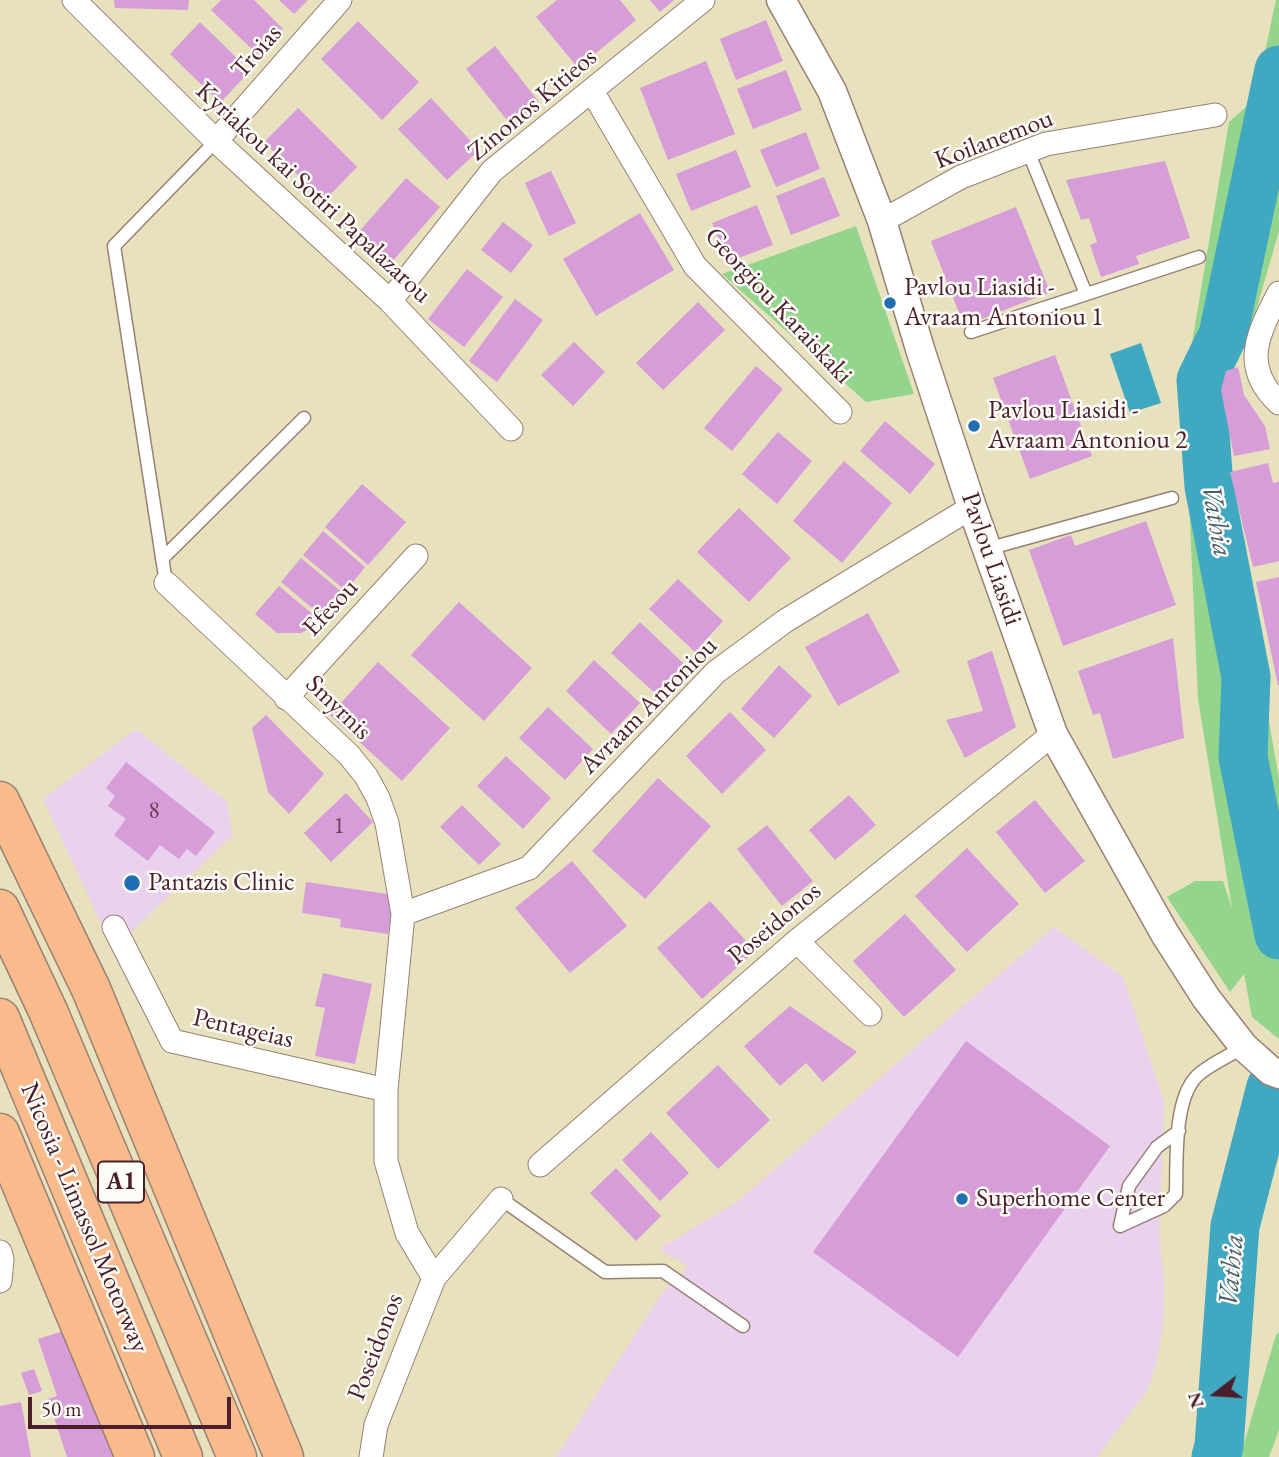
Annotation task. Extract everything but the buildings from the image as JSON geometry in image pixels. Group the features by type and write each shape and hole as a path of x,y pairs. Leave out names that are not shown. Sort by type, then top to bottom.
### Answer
{"highway":[{"path":"0,801 91,989 284,1457"},
{"name":"Nicosia - Limassol Motorway","path":"0,909 48,1011 237,1457"},
{"name":"Nicosia - Limassol Motorway","path":"0,1018 184,1457"},
{"path":"0,1133 135,1457"}],"street":[{"name":"Kyriakou kai Sotiri Papalazarou","path":"74,0 216,141 390,301 511,429"},
{"name":"Troias","path":"216,141 340,0"},
{"name":"Zinonos Kitieos","path":"390,301 492,171 703,0"},
{"name":"Pavlou Liasidi","path":"781,0 832,91 882,221 920,349 972,507 1052,734 1165,934 1206,998 1244,1047 1270,1071 1279,1074"},
{"name":"Georgiou Karaiskaki","path":"593,91 695,266 840,412"},
{"name":"Koilanemou","path":"882,221 961,177 1046,144 1215,115"},
{"path":"1279,293 1259,331 1256,363 1265,390 1279,404"},
{"name":"Avraam Antoniou","path":"403,914 529,868 716,671 785,621 972,507"},
{"name":"Efesou","path":"286,698 416,556"},
{"name":"Smyrnis","path":"166,583 349,755 366,776 378,798 387,822 403,914 386,1090 386,1161 407,1233 433,1278"},
{"name":"Poseidonos","path":"540,1165 797,941 1052,734"},
{"name":"Pentageias","path":"114,927 172,1041 386,1090"},
{"path":"797,941 870,1014"},
{"name":"Poseidonos","path":"371,1457 376,1425 433,1278 501,1199"},
{"path":"0,1252 0,1281"}],"lane":[{"path":"166,583 114,246 216,141"},
{"path":"1028,151 1086,294"},
{"path":"971,332 1199,257"},
{"path":"162,559 304,418"},
{"path":"987,549 1172,499"},
{"path":"1179,1131 1157,1147 1129,1186 1120,1226 1164,1206 1176,1194 1179,1131 1184,1098 1197,1076 1244,1047"},
{"path":"501,1199 605,1272 663,1271 743,1326"}],"shaded area":[{"name":"Pantazis Clinic","path":"136,729 227,802 232,836 113,949 43,799"},
{"path":"1054,927 1123,977 1164,1102 1159,1238 1164,1281 1163,1325 1156,1363 1148,1389 1097,1457 556,1457 662,1293 688,1266 659,1249 738,1201"}],"green space":[{"path":"1276,0 1279,0 1279,231 1247,342 1212,393 1279,779 1279,1039 1252,1017 1244,974 1230,992 1167,897 1195,881 1223,881 1232,908 1198,699 1184,391 1229,122 1255,99"},
{"path":"856,226 914,394 866,402 722,274"},
{"path":"1279,1331 1279,1430 1269,1457 1240,1457 1275,1338"}],"water":[{"path":"1141,343 1161,403 1130,413 1110,354"}],"waterway":[{"name":"Vathia","path":"1279,70 1223,335 1201,380 1209,486 1246,677 1243,757 1279,935"},
{"name":"Vathia","path":"1216,1457 1235,1226 1271,1087"}],"place":[{"name":"Pavlou Liasidi - Avraam Antoniou 1","path":"890,303"},
{"name":"Pavlou Liasidi - Avraam Antoniou 2","path":"974,426"},
{"name":"Pantazis Clinic","path":"132,883"},
{"name":"Superhome Center","path":"962,1199"}]}
